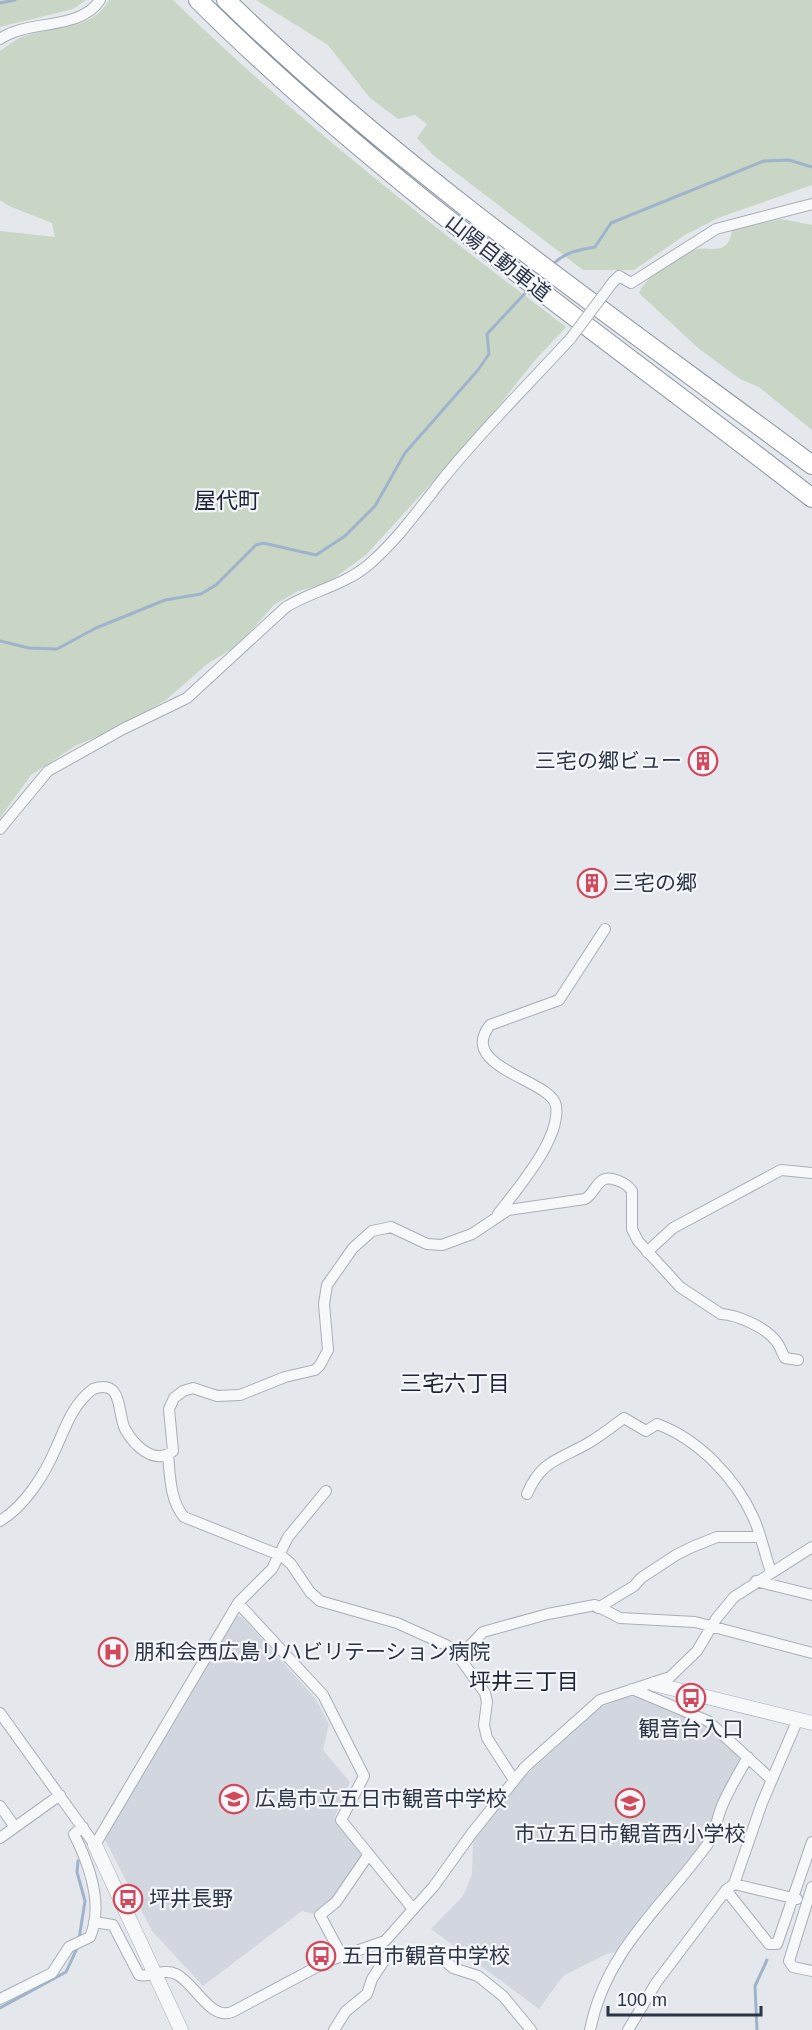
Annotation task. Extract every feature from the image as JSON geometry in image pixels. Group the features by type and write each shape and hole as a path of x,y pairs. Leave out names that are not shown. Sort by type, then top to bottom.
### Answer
{"highway":[{"name":"山陽自動車道","path":"198,0 294,90 440,213 812,498"},
{"name":"山陽自動車道","path":"231,5 349,113 458,203 812,465"}],"street":[{"path":"0,39 6,34 78,17 100,0"},
{"path":"0,829 48,771 123,729 178,704 286,607 304,596 335,586 366,567 410,522 443,479 532,377 571,338 619,276 630,283 716,229 812,204"},
{"path":"498,1214 542,1151 553,1128 556,1107 551,1096 494,1062 485,1046 486,1030 490,1025 559,1000 605,929"},
{"path":"647,1252 673,1228 781,1170 812,1173"},
{"path":"0,1521 14,1512 37,1482 48,1465 71,1414 93,1389 105,1388 115,1394 120,1404 125,1430 144,1452 152,1455 168,1455 173,1451 174,1438 169,1414 171,1404 183,1391 193,1388 217,1396 240,1395 285,1377 315,1370 320,1365 328,1350 324,1304 327,1285 353,1248 372,1231 392,1227 428,1244 442,1245 465,1238 498,1214 508,1210 585,1199 601,1180 611,1178 624,1183 632,1191 634,1235 680,1287 721,1314 754,1325 775,1340 784,1358 798,1360"},
{"path":"527,1494 538,1472 550,1461 590,1442 624,1418 646,1431 657,1424 684,1436 726,1476 753,1517 771,1572"},
{"path":"168,1455 172,1490 178,1510 184,1516 279,1554 291,1564 310,1592 320,1601 397,1623 446,1645 459,1657 485,1693 487,1702 483,1725 487,1738 514,1780"},
{"path":"94,1845 238,1603 272,1569 288,1537 326,1491"},
{"path":"598,1608 634,1586 652,1570 692,1547 717,1537 759,1537"},
{"path":"94,1922 113,1925 139,1975 171,1972 180,1976 214,2010 227,2014 342,1956 385,1941 434,1886 514,1780 590,1708 600,1700 670,1677 698,1651 734,1597 812,1546"},
{"path":"756,1581 812,1595"},
{"path":"238,1603 323,1695 364,1776 341,1820 413,1909"},
{"path":"459,1657 483,1632 548,1614 595,1605 621,1618 686,1621 812,1653"},
{"path":"628,2030 656,1983 730,1887 772,1780 805,1721 654,1684"},
{"path":"632,1689 698,1715 720,1730 772,1780"},
{"path":"0,1713 94,1845 182,2030"},
{"path":"590,2030 611,1967 660,1901 708,1845 722,1805 748,1757"},
{"path":"0,1839 60,1795"},
{"path":"0,1806 15,1827"},
{"path":"0,1999 52,1973 61,1964 69,1947 90,1937 96,1911 88,1864 74,1834 83,1827"},
{"path":"730,1887 769,1944 777,1944 812,1842"},
{"path":"342,1956 320,1915 336,1901 369,1854"},
{"path":"730,1887 809,1902"},
{"path":"812,1887 789,1961 794,1967 812,1971"},
{"path":"385,1941 389,1953"},
{"path":"334,2030 345,2011 367,1994 372,1979 389,1953"},
{"path":"389,1953 439,1955 453,1968 478,1976 503,1996 531,2030"}],"shaded area":[{"name":"広島市立五日市観音中学校","path":"237,1616 242,1617 315,1698 329,1724 323,1750 350,1782 334,1818 363,1857 334,1896 313,1914 302,1911 203,1986 152,1931 104,1838"},
{"path":"638,1696 711,1728 740,1757 740,1760 705,1840 616,1952 606,1954 563,1976 539,2009 431,1929 463,1896 472,1874 473,1839 526,1775 599,1708 626,1697"}],"green space":[{"path":"0,0 86,0 73,9 0,27"},
{"path":"109,0 173,0 267,87 364,170 566,327 536,359 477,433 366,555 326,584 298,591 274,605 237,646 207,664 167,699 125,725 75,746 31,775 0,818 0,231 55,237 52,223 9,206 0,200 0,51 20,38 81,23 92,18"},
{"path":"256,0 812,0 812,185 718,218 685,235 634,270 583,270 433,155 417,138 427,124 415,115 398,119 370,98 328,45"},
{"path":"781,219 812,225 812,430 759,387 740,379 698,348 639,293 656,272 681,255 698,249 715,249 725,246 733,229"}],"waterway":[{"path":"0,3 15,0"},
{"path":"552,265 567,254 595,247 611,223 764,161 789,160 812,167"},
{"path":"0,641 29,648 57,649 96,628 165,600 201,594 216,585 256,545 263,543 316,555 345,536 375,506 405,453 478,370 489,354 487,334 529,289"},
{"path":"78,1861 77,1872 85,1901 79,1939"},
{"path":"0,2008 66,1972 77,1948"},
{"path":"757,2030 755,1986 767,1960"}],"place":[{"name":"三宅の郷ビュー","path":"703,761"},
{"name":"三宅の郷","path":"592,883"},
{"name":"朋和会西広島リハビリテーション病院","path":"113,1652"},
{"name":"観音台入口","path":"691,1698"},
{"name":"広島市立五日市観音中学校","path":"234,1799"},
{"name":"市立五日市観音西小学校","path":"630,1803"},
{"name":"坪井長野","path":"128,1899"},
{"name":"五日市観音中学校","path":"321,1956"}],"district":[{"name":"屋代町","path":"227,500"},
{"name":"三宅六丁目","path":"455,1383"},
{"name":"坪井三丁目","path":"524,1681"}]}
